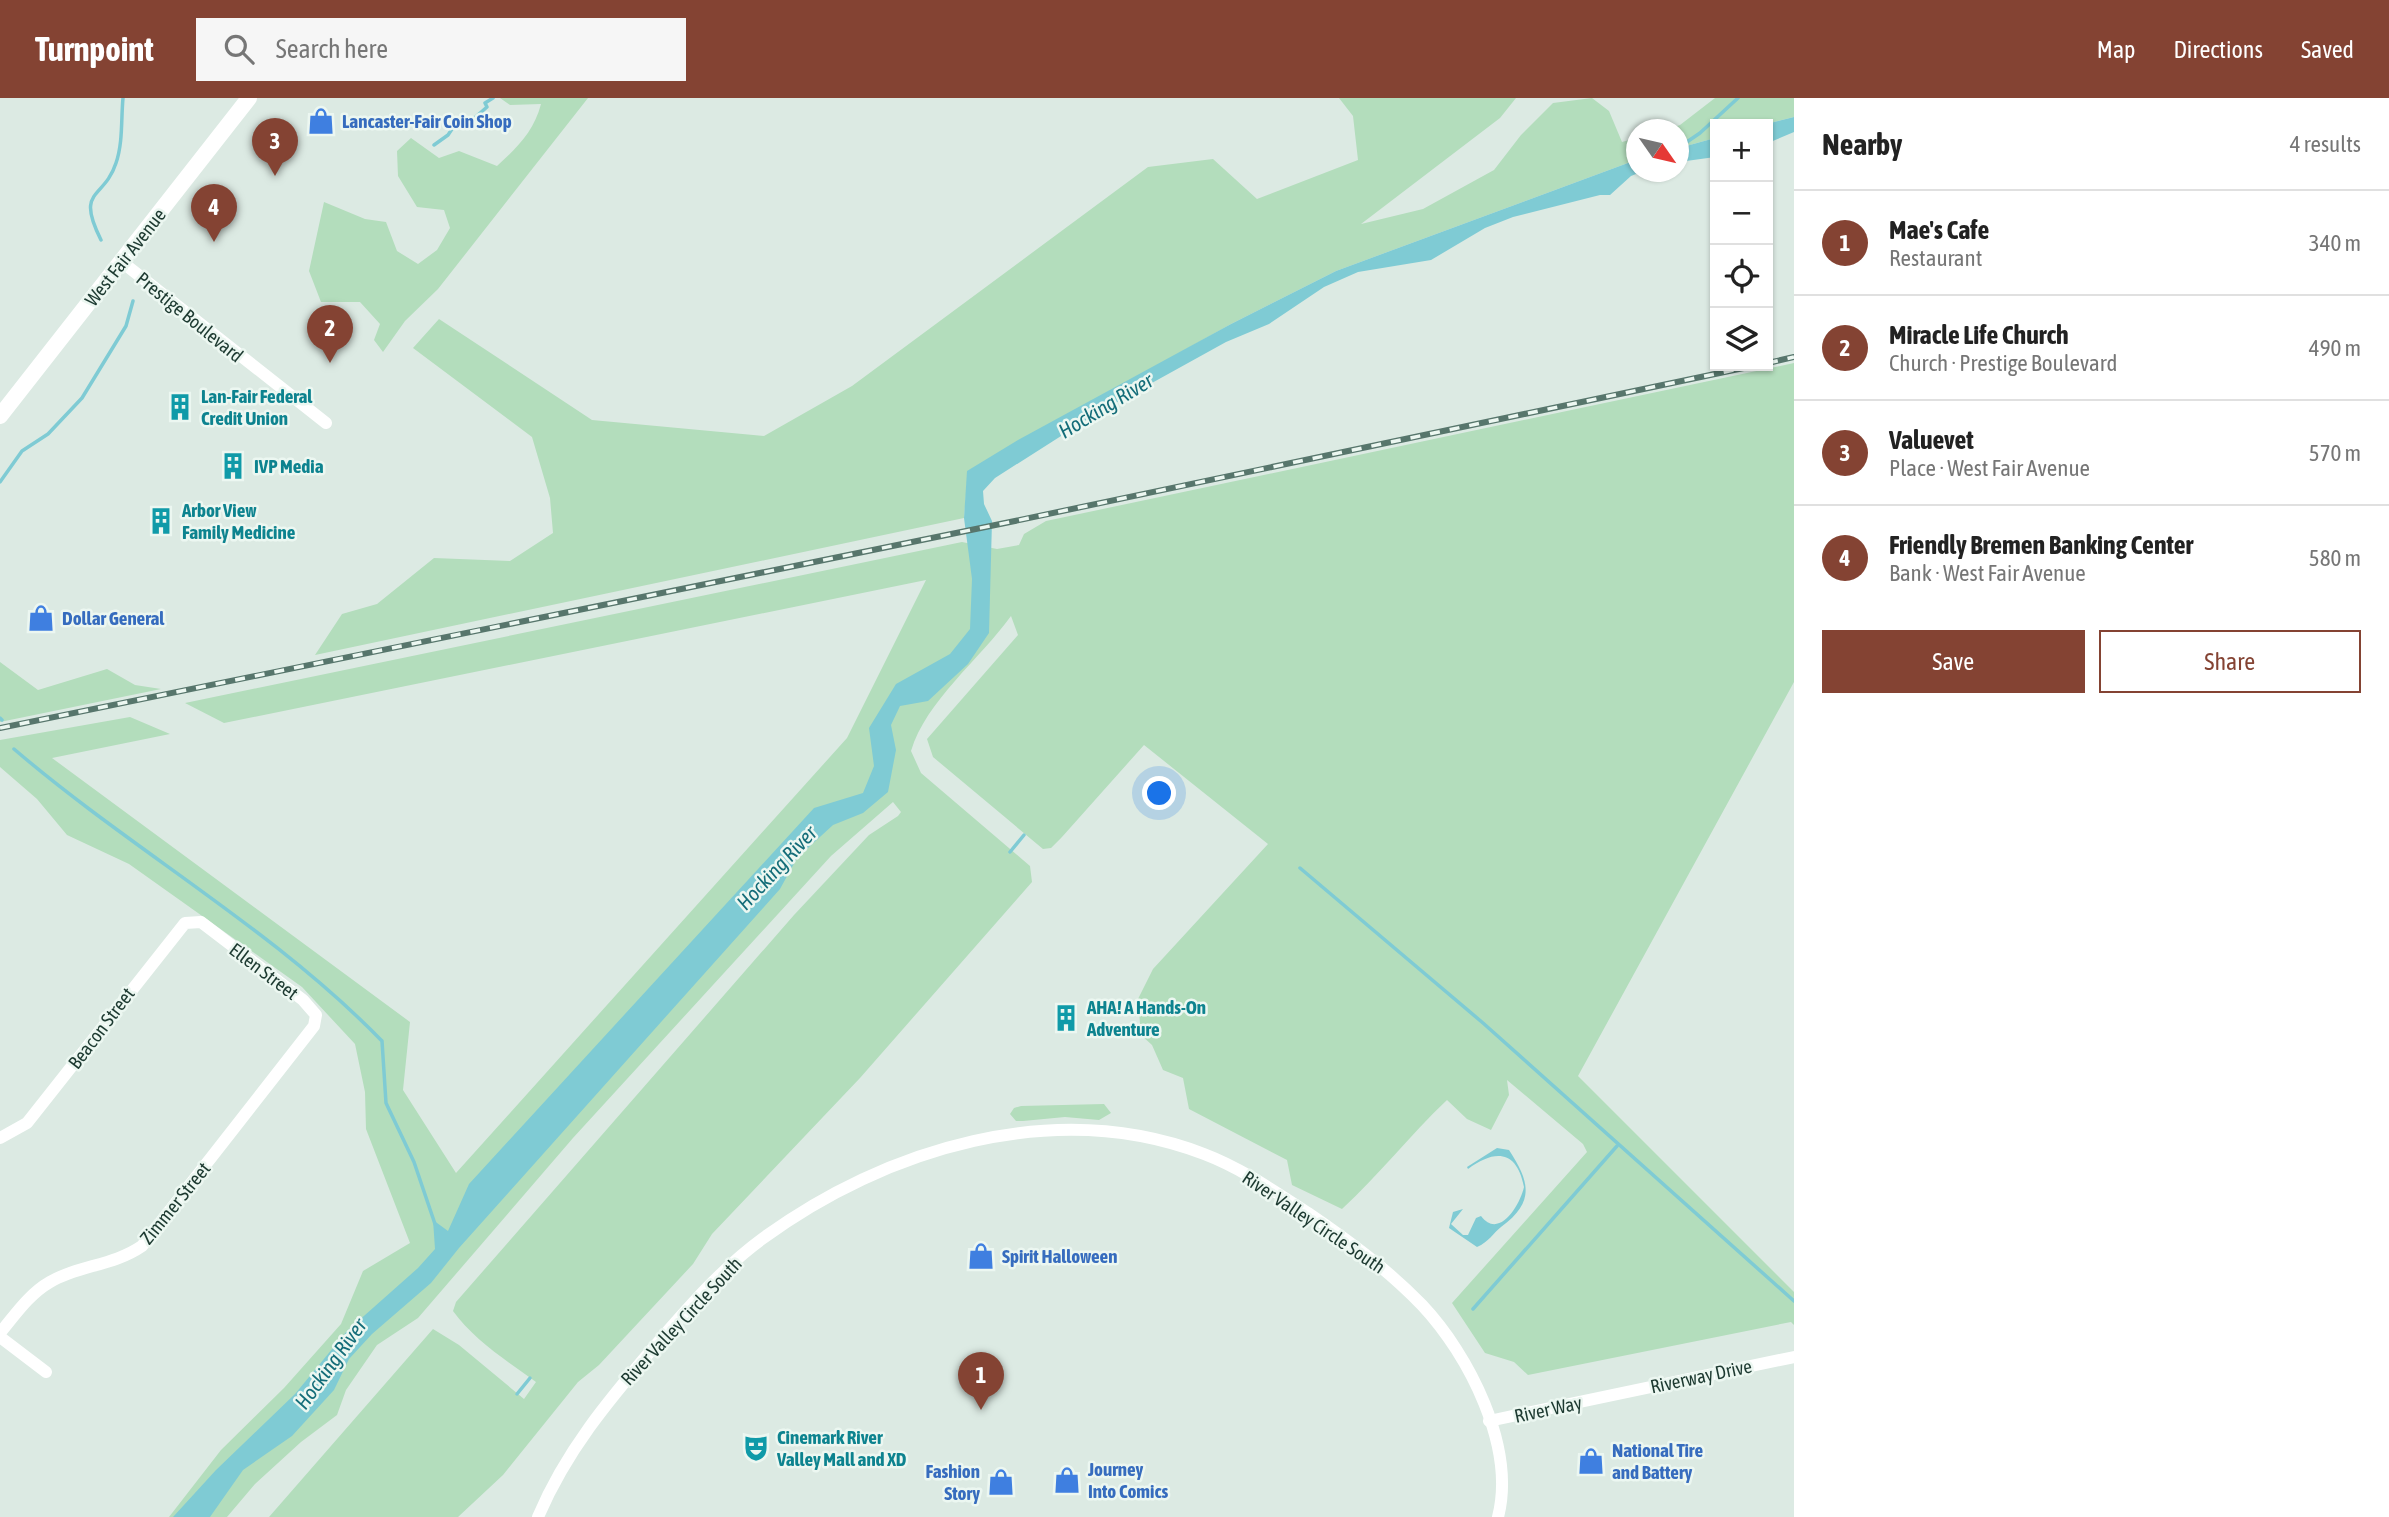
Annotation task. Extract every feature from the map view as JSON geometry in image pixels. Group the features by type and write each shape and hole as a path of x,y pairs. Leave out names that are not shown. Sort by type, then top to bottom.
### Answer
{"street":[{"name":"West Fair Avenue","path":"0,416 249,98"},
{"name":"Prestige Boulevard","path":"122,262 326,424"},
{"name":"Beacon Street","path":"0,1138 27,1123 178,928 193,920 201,922"},
{"name":"Ellen Street","path":"201,922 303,1000 316,1015 314,1026"},
{"name":"Zimmer Street","path":"0,1335 26,1301 49,1282 113,1262 142,1246 314,1026"},
{"name":"River Valley Circle South","path":"538,1517 559,1470 609,1399 707,1288 762,1239 848,1189 933,1151 1002,1135 1039,1131 1094,1131 1167,1142 1215,1158 1271,1189 1366,1254 1429,1312 1470,1373 1489,1421 1504,1478 1498,1517"},
{"path":"0,1335 46,1372"},
{"name":"Riverway Drive","path":"1607,1396 1794,1357"},
{"name":"River Way","path":"1489,1421 1607,1396"}],"green space":[{"path":"500,98 588,98 438,289 405,321 383,352 374,340 380,324 360,302 321,302 309,271 324,202 365,219 386,222 397,251 418,264 437,250 450,228 444,210 417,207 398,176 397,151 411,138 439,158 459,151 497,166 524,138 534,123 541,104 510,105"},
{"path":"1339,98 1516,98 1500,118 1361,224 1423,209 1494,170 1521,135 1553,103 1592,98 1609,111 1622,142 1626,141 1626,164 1336,271 1231,324 968,471 964,518 315,655 342,614 377,604 434,558 510,561 553,533 550,498 532,437 413,348 439,319 592,420 764,436 852,386 1148,167 1213,159 1257,199 1358,160 1353,116"},
{"path":"1715,98 1794,98 1794,117 1773,122 1773,119 1710,119 1710,139 1689,145 1688,119"},
{"path":"1794,363 1794,682 1578,1076 1794,1292 1794,1325 1791,1322 1528,1375 1514,1362 1485,1353 1452,1303 1587,1152 1583,1144 1507,1080 1509,1095 1491,1130 1467,1119 1447,1100 1342,1209 1292,1185 1287,1160 1189,1109 1183,1078 1163,1070 1152,1045 1141,1035 1138,999 1153,969 1268,844 1144,745 1062,837 1051,848 1043,849 933,757 927,739 1018,635 1011,616 941,698 918,733 911,751 921,773 1030,866 1032,882 860,1078 712,1234 693,1264 599,1365 578,1382 503,1475 458,1517 269,1517 433,1329 459,1345 524,1399 536,1382 491,1350 461,1322 453,1311 456,1302 794,915 869,835 898,816 901,812 893,802 831,856 573,1138 418,1318 377,1345 346,1390 337,1415 301,1442 255,1484 227,1517 169,1517 221,1450 284,1388 341,1324 363,1271 410,1243 366,1129 365,1092 355,1044 302,987 129,864 67,835 37,799 0,767 0,740 130,717 170,734 52,758 410,1022 403,1090 456,1173 847,738 926,580 224,723 185,703 962,542 997,549 1019,545 1024,534 1046,521 1756,371 1773,371 1773,367"},
{"path":"0,662 38,690 107,669 135,685 161,689 0,722"},
{"path":"1104,1104 1111,1113 1099,1120 1065,1117 1016,1121 1010,1114 1014,1108 1021,1106"}],"water":[{"path":"1794,117 1794,132 1773,141 1773,122"},
{"path":"1710,139 1710,158 1689,161 1689,145"},
{"name":"Hocking River","path":"1626,164 1626,181 1610,195 1600,195 1513,217 1485,228 1431,260 1358,272 1324,287 1269,324 1226,342 1094,415 995,478 983,491 984,504 992,521 989,633 968,664 928,701 900,706 891,725 896,750 888,792 863,813 833,825 797,858 780,889 459,1248 431,1283 372,1334 349,1359 334,1390 292,1436 243,1470 210,1517 173,1517 216,1470 295,1394 347,1331 418,1268 435,1249 433,1220 448,1231 469,1184 814,808 863,793 874,766 869,728 896,684 950,654 970,629 972,579 964,518 967,471 1018,440 1231,324 1336,271"},
{"path":"1497,1148 1509,1150 1521,1172 1526,1191 1520,1209 1477,1247 1449,1228 1453,1212 1463,1209 1451,1224 1463,1235 1468,1235 1476,1218 1481,1216 1495,1224 1508,1217 1524,1187 1516,1166 1504,1157 1487,1158 1468,1169 1467,1167"}],"waterway":[{"path":"101,240 94,223 91,203 111,175 116,163 121,139 123,98"},
{"path":"434,145 448,135 454,126 463,128 487,107 485,103 493,98"},
{"path":"1689,140 1738,98"},
{"path":"0,482 22,451 48,434 82,398 126,326 133,301"},
{"path":"14,749 106,822 295,962 382,1041 386,1103 414,1162 435,1224"},
{"path":"1010,852 1024,835"},
{"path":"1300,868 1483,1023 1794,1301"},
{"path":"1473,1309 1617,1146"},
{"path":"517,1394 530,1378"}],"railway":[{"path":"1773,362 1794,357"},
{"path":"0,728 1010,522 1729,371"}],"place":[{"name":"Lancaster-Fair Coin Shop","path":"321,121"},
{"name":"Valuevet","path":"275,176"},
{"name":"Friendly Bremen Banking Center","path":"214,242"},
{"name":"Miracle Life Church","path":"330,363"},
{"name":"Lan-Fair Federal Credit Union","path":"180,407"},
{"name":"IVP Media","path":"233,466"},
{"name":"Arbor View Family Medicine","path":"161,521"},
{"name":"Dollar General","path":"41,618"},
{"name":"AHA! A Hands-On Adventure","path":"1066,1018"},
{"name":"Spirit Halloween","path":"981,1256"},
{"name":"Mae's Cafe","path":"981,1410"},
{"name":"Cinemark River Valley Mall and XD","path":"756,1448"},
{"name":"National Tire and Battery","path":"1591,1461"},
{"name":"Journey Into Comics","path":"1067,1480"},
{"name":"Fashion Story","path":"1001,1482"}]}
